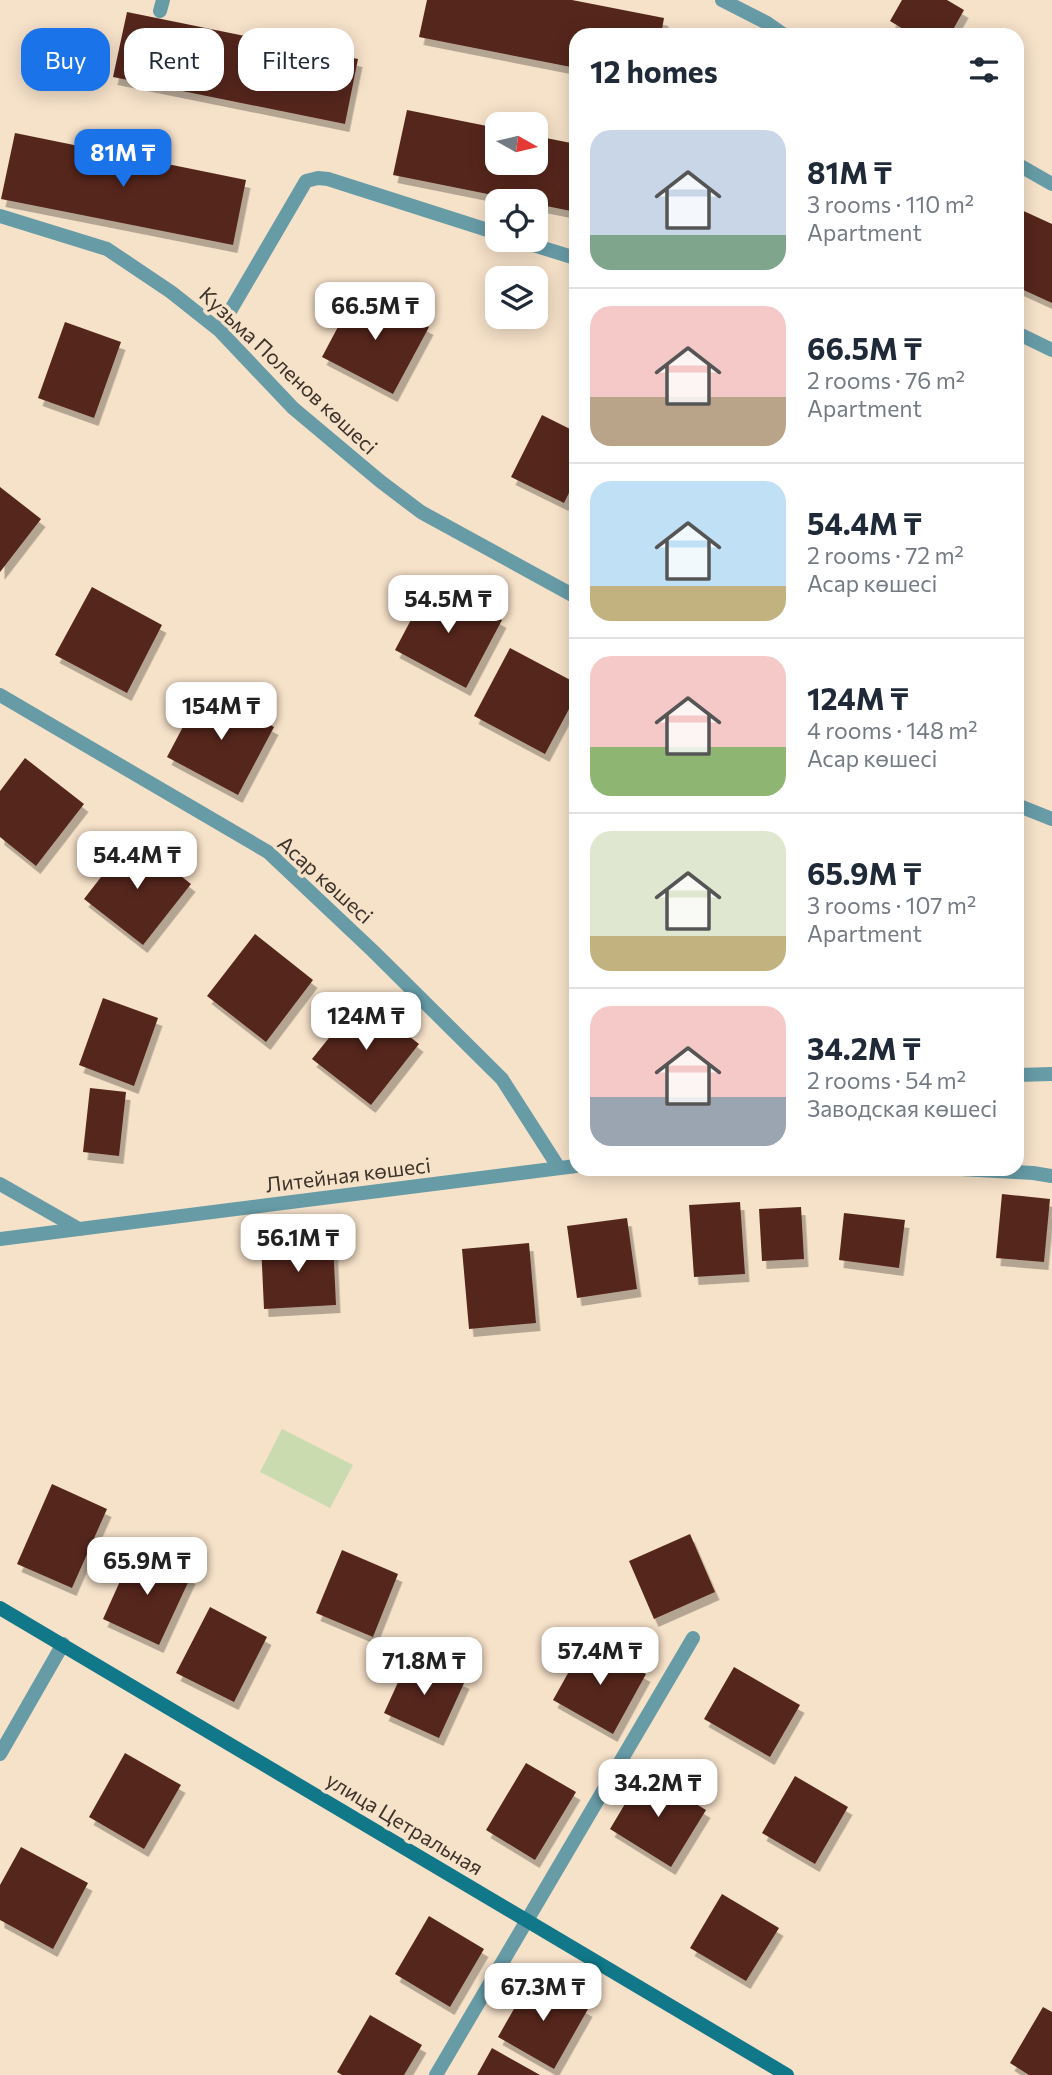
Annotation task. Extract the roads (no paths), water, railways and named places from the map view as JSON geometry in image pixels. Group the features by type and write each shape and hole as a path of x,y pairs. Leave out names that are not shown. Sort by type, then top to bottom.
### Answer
{"street":[{"path":"722,0 774,28"},
{"path":"1024,168 1052,184"},
{"path":"219,330 306,181 328,179 485,229"},
{"name":"Кузьма Поленов көшесі","path":"0,216 107,249 171,292 219,330 293,408 400,497 421,512 569,593"},
{"path":"548,250 569,256"},
{"path":"1024,336 1052,350"},
{"name":"Асар көшесі","path":"0,695 268,852 502,1079 559,1168"},
{"path":"1024,807 1052,819"},
{"path":"1024,1075 1052,1074"},
{"name":"Литейная көшесі","path":"0,1240 569,1167"},
{"path":"1024,1172 1052,1176"},
{"path":"0,1184 79,1229"},
{"name":"улица Цетральная","path":"0,1608 787,2075"},
{"path":"436,2075 694,1638"},
{"path":"0,1754 63,1644"}]}
